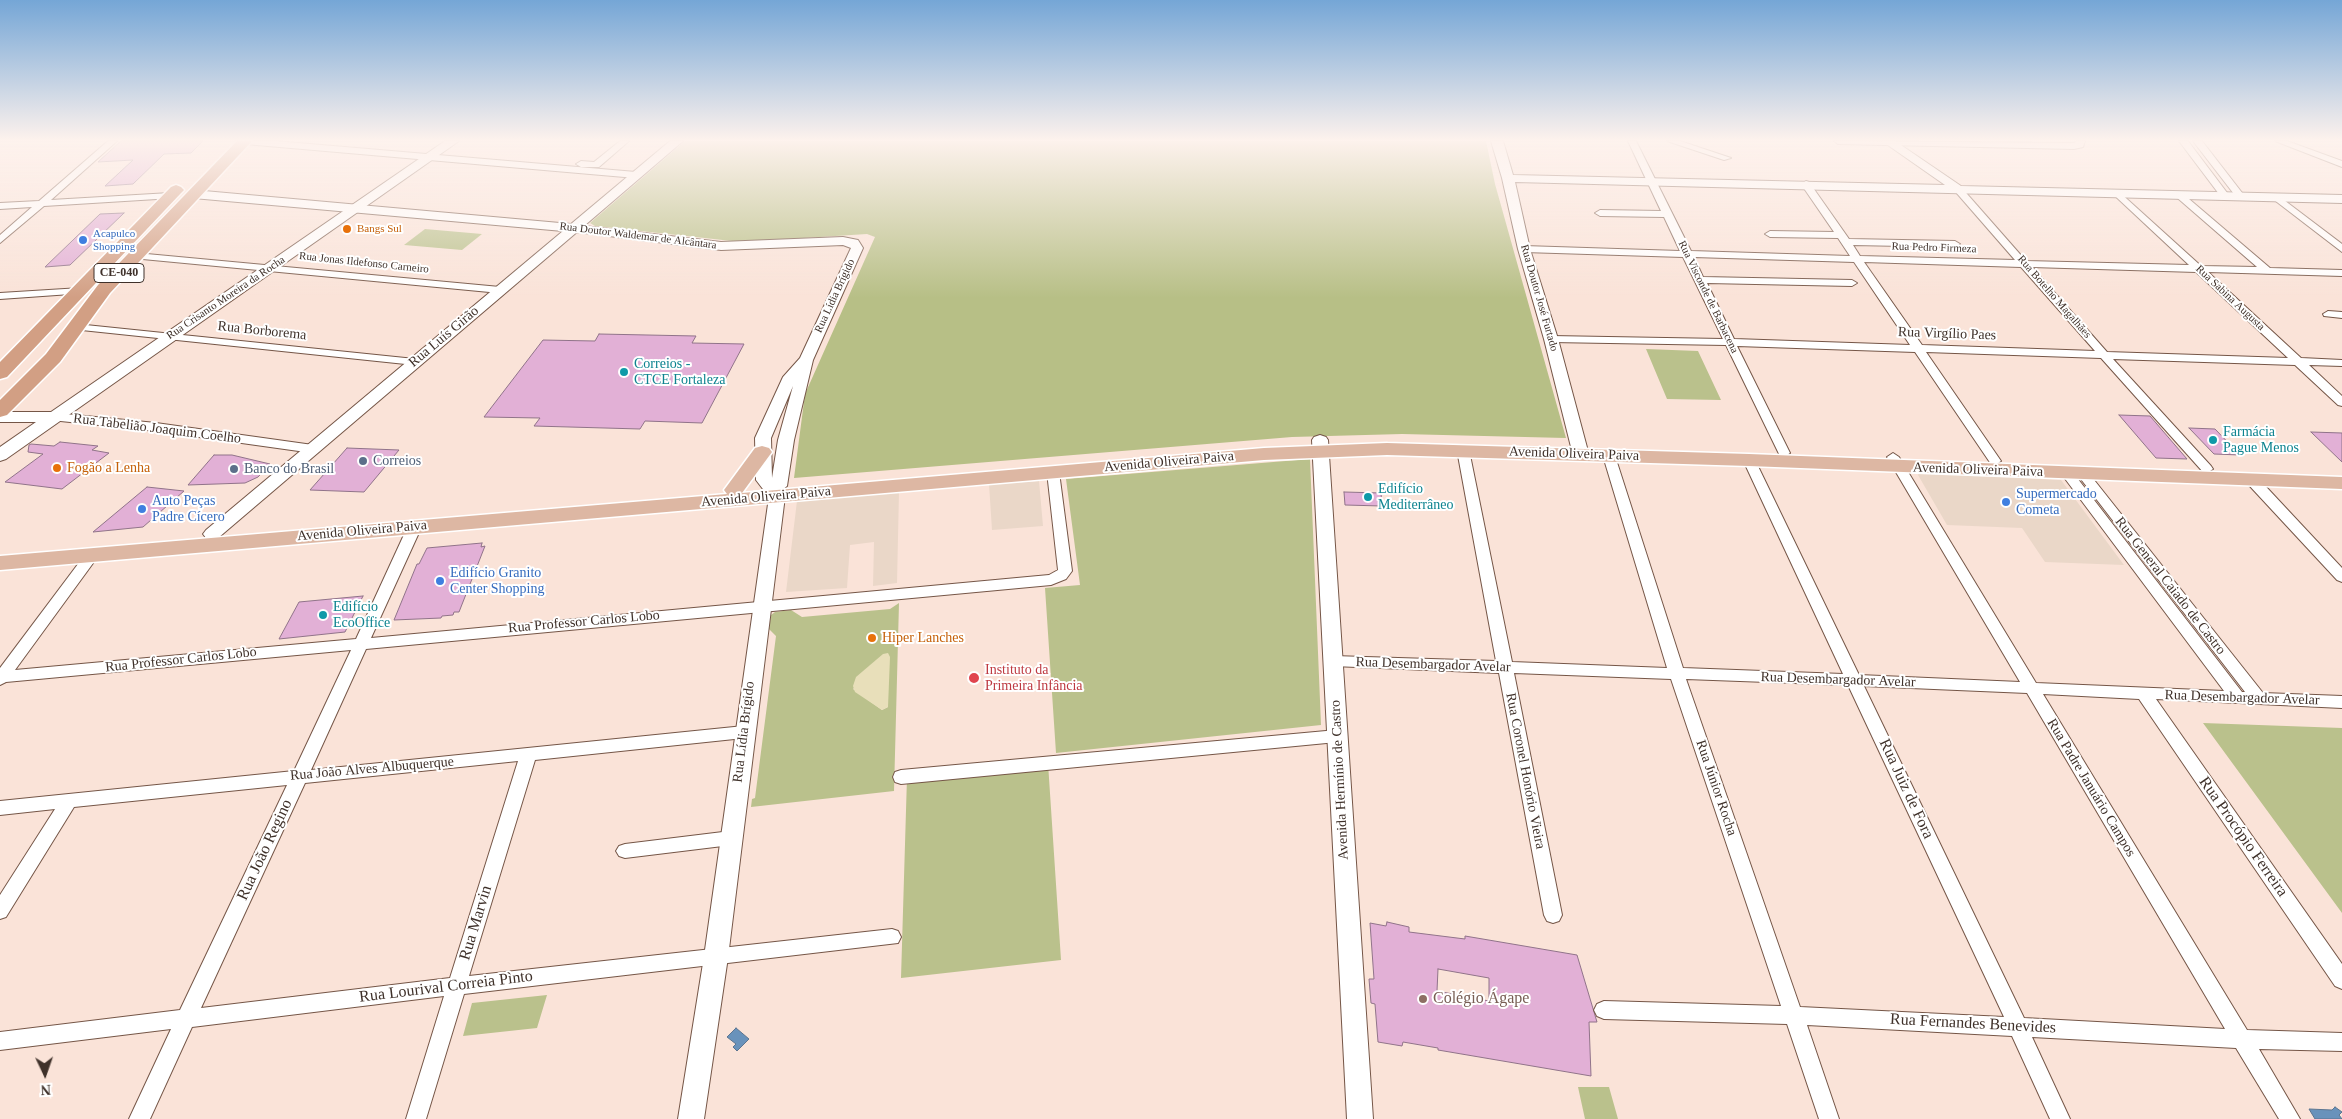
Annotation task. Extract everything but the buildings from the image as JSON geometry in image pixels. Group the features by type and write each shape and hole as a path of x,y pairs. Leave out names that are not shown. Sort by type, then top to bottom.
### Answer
{"highway":[{"name":"CE-040","path":"0,373 173,193"},
{"name":"CE-040","path":"0,411 53,358 104,289 193,194"},
{"path":"14,359 16,366 25,366 47,357 63,345"}],"main road":[{"name":"Rua Crisanto Moreira da Rocha","path":"36,417 163,336 371,193"},
{"name":"Rua Crisanto Moreira da Rocha","path":"0,455 55,418 163,336"},
{"name":"Rua Tabelião Joaquim Coelho","path":"0,417 55,418"},
{"name":"Avenida Oliveira Paiva","path":"0,552 734,490 775,490 1053,472 1400,438 1580,450 1609,456 1896,462 1995,461 2342,474"},
{"path":"734,490 763,445"},
{"name":"Avenida Oliveira Paiva","path":"0,563 415,526 775,490 1320,446 1463,450 1784,453 2075,474 2342,482"}],"street":[{"path":"0,240 52,193"},
{"name":"Rua Luís Girão","path":"212,534 614,193"},
{"name":"Rua Doutor José Furtado","path":"1511,193 1524,249 1551,339 1580,450"},
{"name":"Rua Visconde de Barbacena","path":"1658,193 1784,453"},
{"path":"1812,193 1995,461"},
{"name":"Rua Botelho Magalhães","path":"1962,193 2207,469"},
{"name":"Rua Sabina Augusta","path":"2117,193 2342,402"},
{"path":"2124,193 2342,199"},
{"path":"2327,198 2339,193"},
{"name":"Rua Doutor Waldemar de Alcântara","path":"193,194 573,228 731,246 843,241"},
{"path":"2179,195 2266,270"},
{"path":"0,206 170,196"},
{"path":"2276,198 2342,249"},
{"path":"1600,213 1667,214"},
{"path":"1770,234 1954,244"},
{"name":"Rua Lídia Brígido","path":"692,1119 716,957 775,490 806,360 857,248 854,243 843,241"},
{"name":"Rua Pedro Firmeza","path":"1524,249 2342,272"},
{"name":"Rua Jonas Ildefonso Carneiro","path":"136,256 266,266 500,290"},
{"path":"1700,280 1852,283"},
{"path":"0,296 80,291"},
{"path":"2328,314 2342,315"},
{"name":"Rua Borborema","path":"76,327 415,362"},
{"name":"Rua Virgílio Paes","path":"1551,339 1729,342 2342,363"},
{"name":"Rua Lídia Brígido","path":"775,490 764,480 763,445 790,377 806,360"},
{"name":"Rua Tabelião Joaquim Coelho","path":"55,418 165,429 313,450"},
{"path":"763,445 777,434 786,440"},
{"name":"Avenida Hermínio de Castro","path":"1320,446 1360,1119"},
{"name":"Rua Coronel Honório Vieira","path":"1463,450 1553,915"},
{"name":"Rua Júnior Rocha","path":"1609,456 1677,674 1829,1119"},
{"name":"Rua Juiz de Fora","path":"1749,460 2018,1026 2060,1119"},
{"name":"Rua Padre Januário Campos","path":"1896,462 2290,1119"},
{"name":"Rua Professor Carlos Lobo","path":"1,678 1057,578 1065,571 1053,472"},
{"name":"Rua General Caiado de Castro","path":"2075,474 2237,697"},
{"name":"Rua General Caiado de Castro","path":"2075,474 2258,697"},
{"path":"2251,479 2342,577"},
{"name":"Rua João Regino","path":"139,1119 415,526"},
{"path":"1,678 92,556"},
{"name":"Rua Desembargador Avelar","path":"1333,660 1854,680 2342,702"},
{"name":"Rua Procópio Ferreira","path":"2144,694 2342,980"},
{"name":"Rua João Alves Albuquerque","path":"0,808 744,732"},
{"path":"901,777 1337,736"},
{"name":"Rua Marvin","path":"416,1119 528,755"},
{"path":"0,911 69,801"},
{"path":"625,851 731,838"},
{"name":"Rua Lourival Correia Pìnto","path":"0,1042 457,986 892,937"},
{"name":"Rua Fernandes Benevides","path":"1604,1010 1794,1015 2242,1039 2342,1042"}],"shaded area":[{"name":"Supermercado Cometa","path":"1919,473 2061,480 2124,565 2045,562 2022,528 1947,525 1918,475"},
{"path":"1039,481 1043,526 992,530 989,484"},
{"path":"899,492 897,583 873,586 874,542 850,545 847,588 786,592 797,501"}],"green space":[{"path":"625,193 1498,193 1566,438 1402,434 1292,437 794,478 805,394 875,237 867,234 741,242 595,226 590,223"},
{"path":"425,229 482,234 462,250 404,245"},
{"path":"1646,349 1698,351 1721,400 1667,399"},
{"path":"1310,459 1321,725 1056,753 1045,588 1080,585 1066,479"},
{"path":"899,603 894,791 751,807 752,799 755,798 776,636 769,629 771,615 775,612 791,610 802,617 890,609","holes":["888,654 888,707 882,710 853,689"]},
{"path":"2203,723 2342,728 2342,913"},
{"path":"1048,763 1061,960 901,978 907,777"},
{"path":"547,995 537,1028 463,1036 472,1003"},
{"path":"1578,1087 1609,1087 1618,1119 1585,1119"}],"sand":[{"path":"888,653 890,657 888,707 882,710 855,692 853,686 856,677 883,654"}],"water":[{"path":"736,1028 749,1039 737,1051 733,1047 736,1044 727,1037"},
{"path":"2335,1107 2342,1112 2339,1115 2342,1119 2315,1119 2309,1109 2332,1110"}],"place":[{"name":"Bangs Sul","path":"347,229"},
{"name":"Acapulco Shopping","path":"83,240"},
{"name":"Correios - CTCE Fortaleza","path":"624,372"},
{"name":"Farmácia Pague Menos","path":"2213,440"},
{"name":"Correios","path":"363,461"},
{"name":"Fogão a Lenha","path":"57,468"},
{"name":"Banco do Brasil","path":"234,469"},
{"name":"Edifício Mediterrâneo","path":"1368,497"},
{"name":"Supermercado Cometa","path":"2006,502"},
{"name":"Auto Peças Padre Cícero","path":"142,509"},
{"name":"Edifício Granito Center Shopping","path":"440,581"},
{"name":"Edifício EcoOffice","path":"323,615"},
{"name":"Hiper Lanches","path":"872,638"},
{"name":"Instituto da Primeira Infância","path":"974,678"},
{"name":"Colégio Ágape","path":"1423,999"}]}
